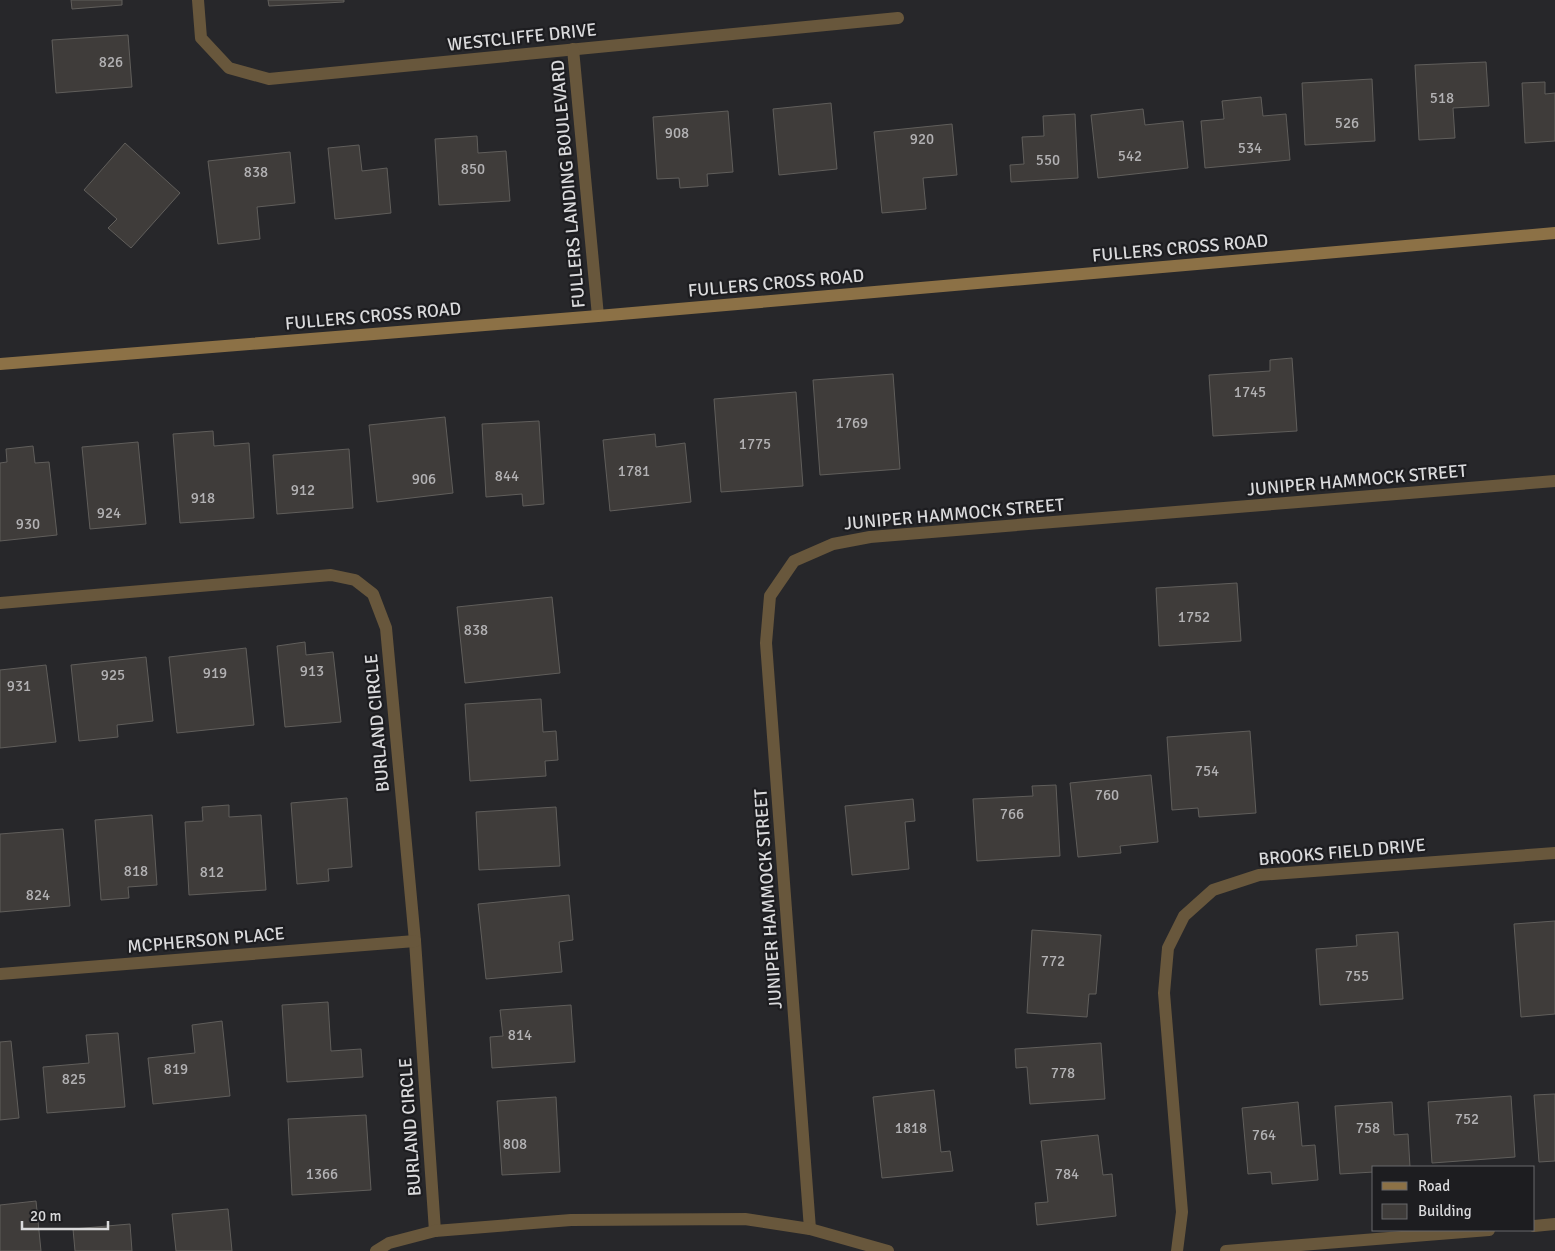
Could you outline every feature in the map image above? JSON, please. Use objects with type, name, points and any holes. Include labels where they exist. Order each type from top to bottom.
[{"type":"street","name":"WESTCLIFFE DRIVE","points":[[198,0],[201,38],[229,68],[269,79],[898,18]]},
{"type":"street","name":"FULLERS LANDING BOULEVARD","points":[[574,49],[598,316]]},
{"type":"street","name":"FULLERS CROSS ROAD","points":[[0,364],[598,316],[1555,233]]},
{"type":"street","name":"JUNIPER HAMMOCK STREET","points":[[810,1229],[766,643],[770,596],[794,561],[833,544],[870,537],[1555,481]]},
{"type":"street","name":"BURLAND CIRCLE","points":[[0,603],[331,575],[355,580],[373,594],[386,628],[415,941],[435,1230]]},
{"type":"street","name":"BROOKS FIELD DRIVE","points":[[1177,1251],[1182,1212],[1164,993],[1168,948],[1184,916],[1213,890],[1259,876],[1555,853]]},
{"type":"street","name":"MCPHERSON PLACE","points":[[0,974],[415,941]]},
{"type":"street","points":[[376,1251],[389,1243],[435,1230],[571,1220],[745,1219],[810,1229],[888,1251]]},
{"type":"street","points":[[1535,1226],[1555,1224]]},
{"type":"street","points":[[1226,1251],[1476,1231]]},
{"type":"building","points":[[71,0],[122,0],[122,5],[72,9]]},
{"type":"building","points":[[268,0],[344,0],[344,2],[269,6]]},
{"type":"building","points":[[128,35],[132,87],[56,93],[52,40]]},
{"type":"building","points":[[1486,62],[1489,106],[1453,108],[1455,138],[1419,140],[1415,65]]},
{"type":"building","points":[[1372,79],[1375,141],[1305,145],[1302,83]]},
{"type":"building","points":[[1545,82],[1545,94],[1555,93],[1555,141],[1525,143],[1522,83]]},
{"type":"building","points":[[1261,97],[1263,116],[1286,114],[1290,160],[1205,168],[1201,121],[1224,119],[1222,101]]},
{"type":"building","points":[[831,103],[837,169],[779,175],[773,109]]},
{"type":"building","points":[[1143,109],[1145,125],[1183,121],[1188,168],[1098,178],[1091,115]]},
{"type":"building","points":[[728,111],[733,172],[707,174],[708,186],[680,188],[679,178],[657,179],[653,117]]},
{"type":"building","points":[[1075,114],[1078,178],[1011,182],[1010,165],[1024,164],[1022,137],[1044,136],[1043,116]]},
{"type":"building","points":[[952,124],[957,175],[923,178],[926,209],[882,213],[874,132]]},
{"type":"building","points":[[477,136],[478,153],[506,151],[510,201],[439,205],[435,139]]},
{"type":"building","points":[[125,143],[180,193],[131,248],[108,228],[117,219],[84,190]]},
{"type":"building","points":[[359,145],[362,171],[387,168],[391,213],[335,219],[328,148]]},
{"type":"building","points":[[290,152],[295,203],[257,207],[260,239],[218,244],[208,161]]},
{"type":"building","points":[[1292,358],[1297,431],[1213,436],[1209,375],[1270,371],[1270,360]]},
{"type":"building","points":[[893,374],[900,469],[820,475],[813,380]]},
{"type":"building","points":[[796,392],[803,486],[721,492],[714,399]]},
{"type":"building","points":[[445,417],[453,493],[377,502],[369,425]]},
{"type":"building","points":[[539,421],[544,504],[523,506],[522,494],[486,497],[482,424]]},
{"type":"building","points":[[213,431],[214,446],[249,443],[254,518],[180,523],[173,434]]},
{"type":"building","points":[[655,434],[656,447],[685,443],[691,502],[610,511],[603,440]]},
{"type":"building","points":[[138,442],[146,524],[90,529],[82,447]]},
{"type":"building","points":[[33,446],[35,463],[49,462],[57,535],[0,541],[0,463],[7,462],[6,449]]},
{"type":"building","points":[[349,449],[353,508],[277,514],[273,455]]},
{"type":"building","points":[[1237,583],[1241,641],[1159,646],[1156,588]]},
{"type":"building","points":[[552,597],[560,673],[465,683],[457,607]]},
{"type":"building","points":[[305,642],[306,655],[333,652],[341,722],[285,727],[277,646]]},
{"type":"building","points":[[246,648],[254,725],[177,733],[169,657]]},
{"type":"building","points":[[146,657],[153,721],[117,725],[118,737],[79,741],[71,665]]},
{"type":"building","points":[[46,665],[56,742],[0,748],[0,670]]},
{"type":"building","points":[[541,699],[543,732],[556,731],[558,760],[545,761],[546,776],[470,781],[465,704]]},
{"type":"building","points":[[1250,731],[1256,813],[1199,817],[1198,808],[1172,810],[1167,737]]},
{"type":"building","points":[[1151,775],[1158,842],[1120,846],[1121,853],[1078,857],[1070,783]]},
{"type":"building","points":[[1056,785],[1060,856],[977,861],[973,799],[1033,796],[1032,786]]},
{"type":"building","points":[[347,798],[352,867],[328,869],[329,881],[297,884],[291,803]]},
{"type":"building","points":[[913,799],[915,821],[905,822],[909,869],[852,875],[845,806]]},
{"type":"building","points":[[229,805],[229,817],[261,815],[266,890],[189,895],[185,822],[203,821],[202,807]]},
{"type":"building","points":[[556,807],[560,866],[479,870],[476,812]]},
{"type":"building","points":[[152,815],[157,885],[128,887],[129,898],[101,900],[95,820]]},
{"type":"building","points":[[63,829],[70,906],[0,912],[0,834]]},
{"type":"building","points":[[569,895],[573,940],[559,942],[562,972],[486,979],[478,904]]},
{"type":"building","points":[[1555,921],[1555,1014],[1521,1017],[1514,924]]},
{"type":"building","points":[[1032,930],[1101,935],[1096,994],[1089,994],[1087,1017],[1027,1013]]},
{"type":"building","points":[[1398,932],[1403,999],[1320,1005],[1316,949],[1357,946],[1356,935]]},
{"type":"building","points":[[328,1002],[331,1051],[361,1049],[363,1077],[287,1082],[282,1005]]},
{"type":"building","points":[[571,1005],[575,1062],[492,1068],[490,1037],[503,1036],[500,1010]]},
{"type":"building","points":[[222,1021],[230,1096],[153,1104],[148,1058],[195,1053],[192,1025]]},
{"type":"building","points":[[118,1033],[125,1107],[47,1113],[43,1067],[89,1063],[86,1035]]},
{"type":"building","points":[[11,1041],[19,1118],[0,1120],[0,1042]]},
{"type":"building","points":[[1101,1043],[1105,1099],[1030,1104],[1027,1067],[1016,1068],[1015,1049]]},
{"type":"building","points":[[934,1090],[941,1152],[950,1151],[953,1171],[882,1178],[873,1097]]},
{"type":"building","points":[[1555,1094],[1555,1161],[1539,1162],[1534,1095]]},
{"type":"building","points":[[1511,1096],[1515,1157],[1432,1163],[1428,1102]]},
{"type":"building","points":[[556,1097],[560,1172],[502,1175],[497,1101]]},
{"type":"building","points":[[1298,1102],[1302,1146],[1315,1145],[1318,1180],[1272,1184],[1271,1172],[1248,1174],[1242,1108]]},
{"type":"building","points":[[1392,1102],[1394,1135],[1408,1134],[1410,1166],[1372,1166],[1372,1172],[1340,1174],[1335,1106]]},
{"type":"building","points":[[366,1115],[371,1190],[292,1195],[288,1119]]},
{"type":"building","points":[[1098,1135],[1103,1175],[1112,1174],[1116,1216],[1037,1225],[1035,1203],[1048,1202],[1041,1141]]},
{"type":"building","points":[[36,1201],[41,1251],[0,1251],[0,1205]]},
{"type":"building","points":[[228,1209],[232,1251],[176,1251],[172,1214]]},
{"type":"building","points":[[130,1224],[132,1251],[75,1251],[73,1229]]}]
